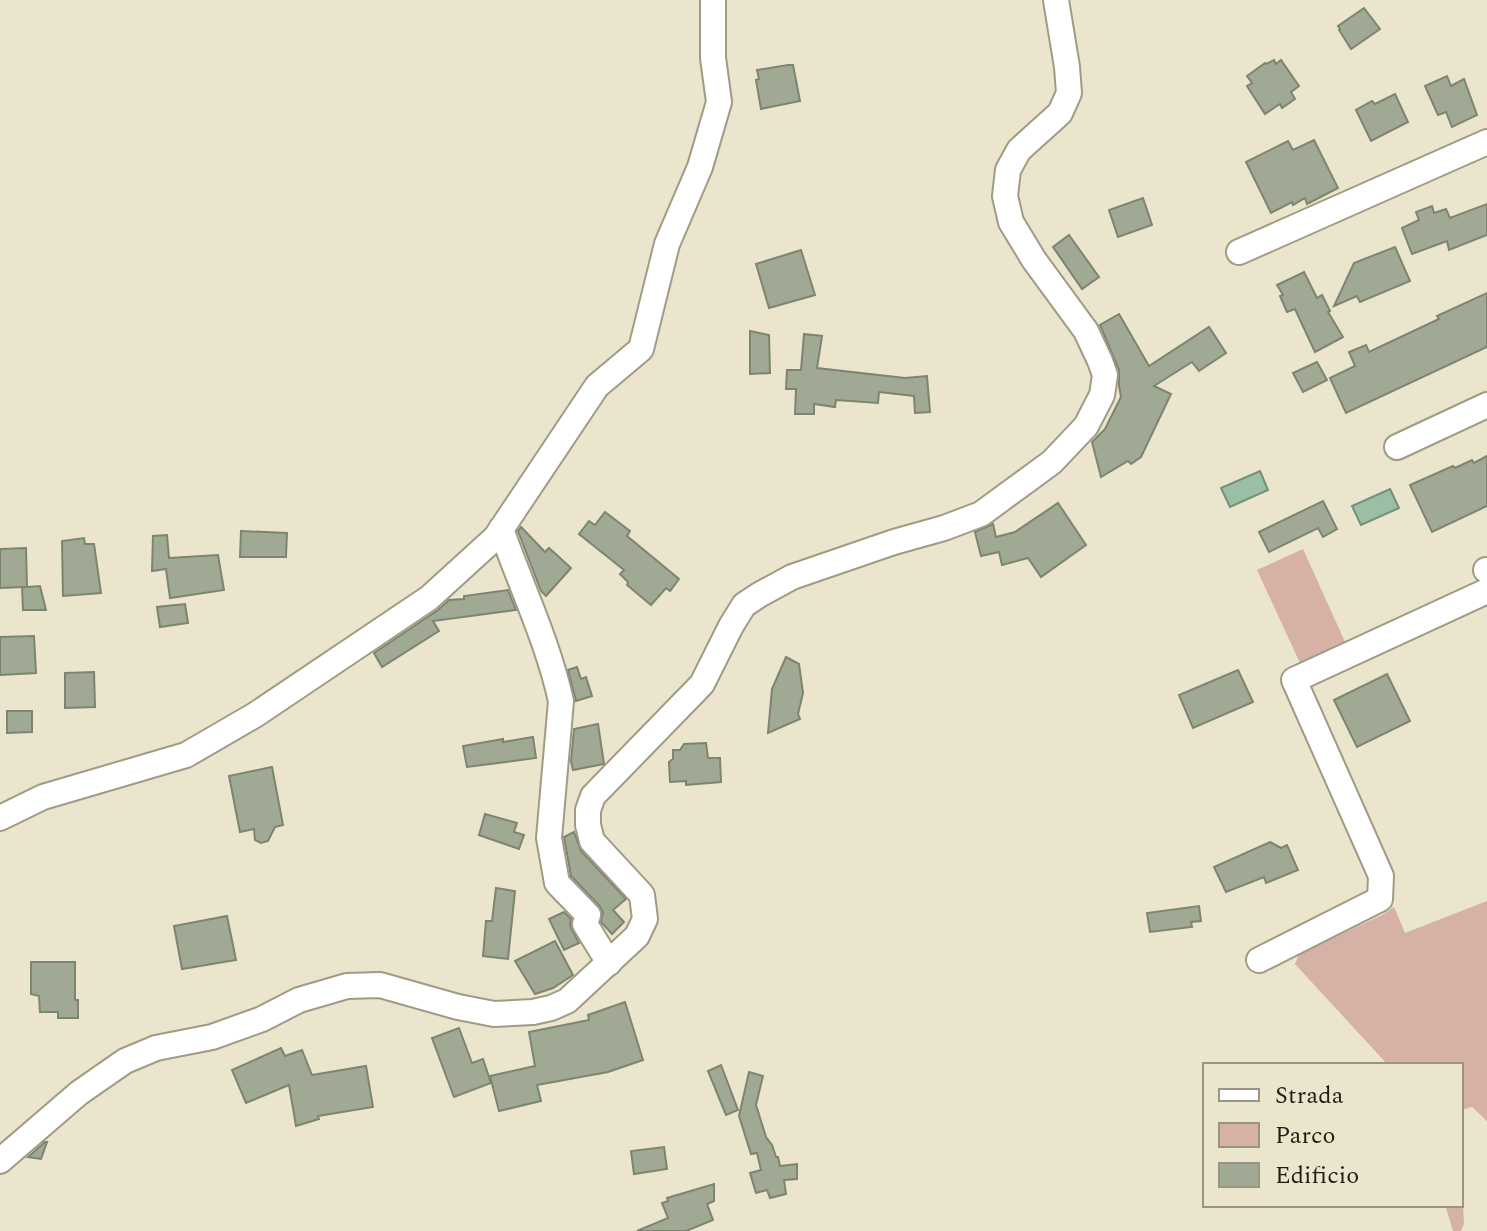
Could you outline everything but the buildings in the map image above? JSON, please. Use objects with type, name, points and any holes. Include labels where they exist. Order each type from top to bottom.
[{"type":"street","points":[[0,818],[43,797],[186,755],[255,715],[429,598],[496,537],[597,386],[641,349],[667,244],[700,167],[719,102],[713,58],[713,0]]},
{"type":"street","points":[[0,1161],[79,1093],[125,1061],[156,1048],[212,1037],[250,1024],[299,1000],[347,986],[380,985],[494,1014],[551,1008],[567,1001],[637,936],[645,919],[642,895],[592,841],[588,810],[593,796],[702,684],[744,605],[792,577],[981,514],[1052,462],[1086,426],[1102,395],[1105,375],[1086,331],[1026,248],[1011,222],[1005,196],[1008,170],[1019,150],[1060,113],[1069,93],[1056,0]]},
{"type":"street","points":[[1239,252],[1487,142]]},
{"type":"street","points":[[1397,447],[1487,405]]},
{"type":"street","points":[[501,529],[541,636],[561,701],[549,838],[557,883],[588,915],[585,924],[609,963]]},
{"type":"street","points":[[1259,960],[1380,899],[1382,888],[1381,876],[1294,680],[1487,591]]},
{"type":"green space","points":[[1303,549],[1345,642],[1300,663],[1257,570]]},
{"type":"green space","points":[[1487,901],[1487,1121],[1472,1107],[1463,1109],[1463,1063],[1386,1063],[1295,964],[1299,954],[1394,907],[1405,933]]},
{"type":"green space","points":[[1463,1205],[1464,1224],[1461,1231],[1453,1231],[1446,1207]]},
{"type":"shaded area","points":[[1260,471],[1268,490],[1230,507],[1221,488]]},
{"type":"shaded area","points":[[1390,489],[1399,508],[1361,525],[1352,506]]}]
